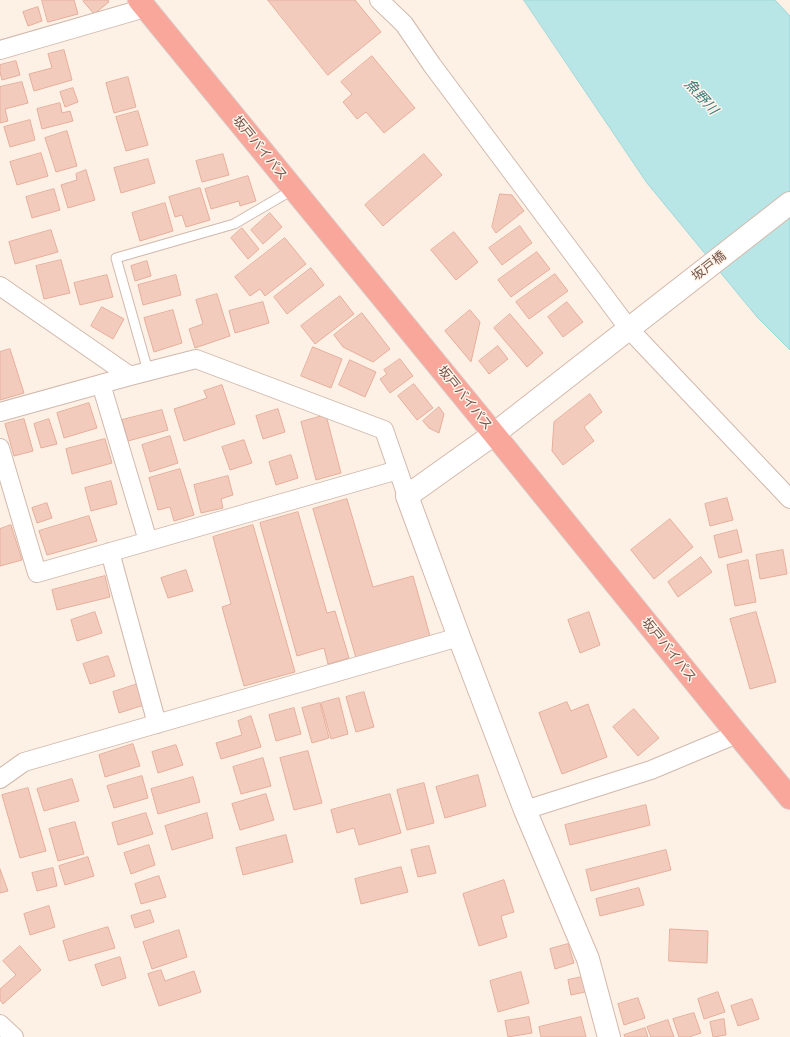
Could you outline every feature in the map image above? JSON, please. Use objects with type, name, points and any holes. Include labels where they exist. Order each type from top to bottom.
[{"type":"highway","name":"坂戸バイパス","points":[[142,4],[494,434],[736,734],[790,798]]},
{"type":"street","points":[[379,0],[404,24],[432,65],[629,329],[790,499]]},
{"type":"street","points":[[0,50],[142,4]]},
{"type":"street","name":"坂戸橋","points":[[407,496],[494,434],[790,203]]},
{"type":"street","points":[[0,286],[130,376]]},
{"type":"street","points":[[0,412],[196,359],[384,430],[459,637],[525,810],[588,959],[609,1037]]},
{"type":"street","points":[[101,384],[148,541]]},
{"type":"street","points":[[0,448],[37,573],[398,470]]},
{"type":"street","points":[[110,552],[157,724]]},
{"type":"street","points":[[0,779],[24,762],[459,637]]},
{"type":"street","points":[[525,810],[651,770],[736,734]]},
{"type":"street","points":[[0,1024],[14,1037]]},
{"type":"lane","points":[[148,371],[116,258],[234,224],[294,189]]},
{"type":"water","name":"魚野川","points":[[524,0],[775,0],[790,16],[790,350],[757,317],[647,183]]},
{"type":"building","points":[[42,0],[74,0],[78,14],[48,22]]},
{"type":"building","points":[[108,0],[109,2],[94,14],[83,1]]},
{"type":"building","points":[[268,0],[355,0],[381,32],[328,75]]},
{"type":"building","points":[[38,7],[42,21],[28,26],[23,12]]},
{"type":"building","points":[[64,50],[72,80],[34,91],[29,74],[52,68],[48,54]]},
{"type":"building","points":[[372,56],[415,108],[384,133],[366,112],[357,119],[343,102],[352,94],[341,82]]},
{"type":"building","points":[[16,61],[20,75],[2,80],[0,65]]},
{"type":"building","points":[[128,77],[136,107],[114,113],[106,83]]},
{"type":"building","points":[[22,82],[28,103],[5,109],[8,121],[0,123],[0,87]]},
{"type":"building","points":[[73,88],[78,102],[65,107],[60,92]]},
{"type":"building","points":[[60,103],[62,113],[70,111],[73,121],[42,129],[37,109]]},
{"type":"building","points":[[138,111],[148,145],[126,151],[116,117]]},
{"type":"building","points":[[30,120],[35,140],[10,147],[4,127]]},
{"type":"building","points":[[67,131],[77,166],[56,172],[45,138]]},
{"type":"building","points":[[41,153],[48,176],[17,185],[10,162]]},
{"type":"building","points":[[223,154],[229,175],[202,182],[196,161]]},
{"type":"building","points":[[424,154],[442,175],[383,226],[365,205]]},
{"type":"building","points":[[148,159],[155,183],[121,193],[114,168]]},
{"type":"building","points":[[86,170],[95,200],[68,208],[61,185],[77,180],[76,174]]},
{"type":"building","points":[[248,176],[256,201],[240,206],[239,201],[211,209],[205,189]]},
{"type":"building","points":[[200,188],[210,220],[186,227],[182,215],[175,217],[169,197]]},
{"type":"building","points":[[54,189],[60,210],[32,218],[26,197]]},
{"type":"building","points":[[500,194],[512,195],[524,211],[496,233],[492,227]]},
{"type":"building","points":[[165,203],[173,231],[140,241],[132,213]]},
{"type":"building","points":[[270,213],[282,227],[263,244],[251,230]]},
{"type":"building","points":[[520,226],[532,243],[502,265],[489,248]]},
{"type":"building","points":[[242,228],[259,249],[248,259],[231,238]]},
{"type":"building","points":[[51,230],[58,252],[15,264],[9,242]]},
{"type":"building","points":[[454,232],[478,262],[456,280],[431,250]]},
{"type":"building","points":[[285,238],[306,264],[265,296],[260,289],[250,296],[235,277]]},
{"type":"building","points":[[537,252],[550,269],[511,297],[498,280]]},
{"type":"building","points":[[61,260],[70,293],[44,299],[36,266]]},
{"type":"building","points":[[147,261],[151,276],[135,281],[131,266]]},
{"type":"building","points":[[311,268],[324,285],[287,314],[274,297]]},
{"type":"building","points":[[555,274],[568,291],[529,319],[516,302]]},
{"type":"building","points":[[107,275],[113,297],[80,305],[74,283]]},
{"type":"building","points":[[176,275],[181,295],[143,305],[138,285]]},
{"type":"building","points":[[217,294],[230,336],[195,348],[189,329],[203,324],[196,300]]},
{"type":"building","points":[[340,296],[354,314],[315,344],[301,326]]},
{"type":"building","points":[[263,302],[269,323],[235,333],[229,311]]},
{"type":"building","points":[[567,302],[583,322],[563,337],[548,317]]},
{"type":"building","points":[[102,307],[124,319],[113,339],[91,326]]},
{"type":"building","points":[[173,310],[182,343],[154,352],[144,318]]},
{"type":"building","points":[[470,310],[480,322],[471,362],[445,331]]},
{"type":"building","points":[[362,313],[390,349],[373,362],[343,347],[334,335]]},
{"type":"building","points":[[510,314],[543,353],[527,367],[494,328]]},
{"type":"building","points":[[498,346],[508,359],[489,374],[479,361]]},
{"type":"building","points":[[313,347],[342,359],[331,388],[301,376]]},
{"type":"building","points":[[10,349],[24,393],[0,400],[0,352]]},
{"type":"building","points":[[400,359],[413,376],[390,393],[380,379],[387,374],[384,370]]},
{"type":"building","points":[[350,360],[376,372],[365,397],[339,385]]},
{"type":"building","points":[[414,384],[433,408],[417,420],[398,396]]},
{"type":"building","points":[[222,385],[235,424],[184,441],[174,409],[207,398],[204,391]]},
{"type":"building","points":[[590,394],[602,412],[584,427],[594,441],[563,465],[552,451],[554,422]]},
{"type":"building","points":[[89,403],[97,428],[64,438],[57,413]]},
{"type":"building","points":[[439,407],[444,414],[439,433],[429,428],[423,421]]},
{"type":"building","points":[[278,409],[285,432],[263,439],[256,416]]},
{"type":"building","points":[[162,410],[168,430],[128,441],[122,420]]},
{"type":"building","points":[[326,415],[341,473],[316,480],[301,422]]},
{"type":"building","points":[[24,419],[33,451],[14,456],[5,424]]},
{"type":"building","points":[[49,419],[57,444],[41,448],[34,424]]},
{"type":"building","points":[[170,436],[178,463],[150,472],[142,445]]},
{"type":"building","points":[[105,439],[112,463],[72,474],[66,449]]},
{"type":"building","points":[[244,440],[252,463],[230,470],[222,447]]},
{"type":"building","points":[[291,455],[298,478],[276,485],[269,462]]},
{"type":"building","points":[[180,469],[194,515],[174,521],[170,507],[158,510],[149,478]]},
{"type":"building","points":[[228,476],[233,495],[221,499],[223,508],[201,513],[194,485]]},
{"type":"building","points":[[111,481],[117,504],[91,511],[85,488]]},
{"type":"building","points":[[727,498],[733,520],[710,526],[705,504]]},
{"type":"building","points":[[347,499],[373,587],[413,576],[430,636],[356,658],[313,509]]},
{"type":"building","points":[[47,503],[52,518],[37,523],[32,508]]},
{"type":"building","points":[[298,512],[327,613],[335,611],[349,658],[328,664],[324,648],[297,656],[260,523]]},
{"type":"building","points":[[89,516],[97,541],[47,555],[39,531]]},
{"type":"building","points":[[670,519],[693,547],[654,579],[631,550]]},
{"type":"building","points":[[11,525],[22,560],[0,566],[0,529]]},
{"type":"building","points":[[253,525],[295,672],[244,686],[222,607],[231,604],[213,537]]},
{"type":"building","points":[[737,530],[742,552],[719,558],[714,536]]},
{"type":"building","points":[[783,550],[787,574],[760,579],[756,555]]},
{"type":"building","points":[[701,557],[712,572],[678,597],[668,582]]},
{"type":"building","points":[[748,560],[756,602],[735,606],[727,565]]},
{"type":"building","points":[[186,570],[193,591],[168,598],[161,578]]},
{"type":"building","points":[[105,576],[110,597],[57,610],[52,590]]},
{"type":"building","points":[[95,612],[102,633],[77,641],[71,620]]},
{"type":"building","points":[[589,612],[600,645],[580,653],[568,620]]},
{"type":"building","points":[[756,612],[776,682],[750,689],[730,619]]},
{"type":"building","points":[[108,656],[115,676],[90,684],[83,664]]},
{"type":"building","points":[[138,684],[144,705],[119,713],[113,692]]},
{"type":"building","points":[[364,692],[374,727],[356,732],[346,697]]},
{"type":"building","points":[[339,698],[348,734],[331,739],[321,703]]},
{"type":"building","points":[[567,702],[571,711],[588,704],[607,757],[562,774],[539,713]]},
{"type":"building","points":[[320,703],[329,738],[312,743],[302,708]]},
{"type":"building","points":[[294,708],[301,734],[276,741],[269,715]]},
{"type":"building","points":[[634,709],[659,738],[638,756],[613,727]]},
{"type":"building","points":[[251,716],[261,747],[221,759],[216,743],[242,735],[238,721]]},
{"type":"building","points":[[133,744],[140,766],[105,777],[99,755]]},
{"type":"building","points":[[176,745],[183,765],[158,773],[152,752]]},
{"type":"building","points":[[308,751],[322,803],[294,810],[280,758]]},
{"type":"building","points":[[263,758],[271,786],[241,794],[233,767]]},
{"type":"building","points":[[478,775],[486,806],[445,818],[436,787]]},
{"type":"building","points":[[142,776],[148,798],[114,808],[107,786]]},
{"type":"building","points":[[193,777],[200,802],[158,814],[151,789]]},
{"type":"building","points":[[72,779],[79,801],[44,811],[37,789]]},
{"type":"building","points":[[424,783],[434,823],[407,830],[397,790]]},
{"type":"building","points":[[28,788],[46,851],[20,858],[2,795]]},
{"type":"building","points":[[266,794],[274,820],[240,830],[232,804]]},
{"type":"building","points":[[390,794],[401,833],[359,845],[354,828],[337,833],[331,810]]},
{"type":"building","points":[[646,805],[650,825],[570,845],[565,825]]},
{"type":"building","points":[[146,813],[153,834],[118,845],[112,823]]},
{"type":"building","points":[[207,813],[213,838],[172,850],[165,826]]},
{"type":"building","points":[[75,822],[84,854],[58,861],[49,829]]},
{"type":"building","points":[[286,835],[293,862],[243,875],[236,848]]},
{"type":"building","points":[[149,845],[155,865],[131,874],[124,853]]},
{"type":"building","points":[[429,846],[436,873],[418,877],[411,850]]},
{"type":"building","points":[[666,850],[671,870],[591,891],[586,870]]},
{"type":"building","points":[[88,857],[94,876],[65,885],[59,866]]},
{"type":"building","points":[[401,867],[408,892],[361,904],[355,879]]},
{"type":"building","points":[[53,868],[57,886],[37,891],[32,873]]},
{"type":"building","points":[[0,869],[8,891],[0,893]]},
{"type":"building","points":[[159,876],[166,897],[141,904],[135,884]]},
{"type":"building","points":[[504,880],[514,912],[501,916],[507,937],[479,946],[463,894]]},
{"type":"building","points":[[639,888],[644,905],[600,916],[596,899]]},
{"type":"building","points":[[49,906],[55,927],[30,935],[24,914]]},
{"type":"building","points":[[150,910],[154,922],[135,928],[131,916]]},
{"type":"building","points":[[108,927],[115,948],[69,961],[63,941]]},
{"type":"building","points":[[670,929],[708,931],[707,963],[669,961]]},
{"type":"building","points":[[179,930],[187,957],[152,969],[143,942]]},
{"type":"building","points":[[568,944],[574,963],[555,969],[550,949]]},
{"type":"building","points":[[20,946],[41,970],[3,1004],[0,1000],[0,989],[16,975],[3,961]]},
{"type":"building","points":[[120,957],[126,978],[102,986],[95,965]]},
{"type":"building","points":[[161,970],[165,981],[194,971],[201,992],[159,1006],[148,974]]},
{"type":"building","points":[[521,972],[529,1003],[498,1012],[490,981]]},
{"type":"building","points":[[582,977],[585,992],[571,995],[568,980]]},
{"type":"building","points":[[718,992],[725,1012],[704,1019],[698,999]]},
{"type":"building","points":[[638,998],[645,1018],[624,1025],[618,1004]]},
{"type":"building","points":[[752,999],[759,1019],[738,1026],[731,1006]]},
{"type":"building","points":[[694,1013],[701,1033],[689,1037],[679,1037],[673,1019]]},
{"type":"building","points":[[529,1017],[532,1033],[508,1037],[505,1021]]},
{"type":"building","points":[[581,1017],[586,1037],[541,1037],[539,1027]]},
{"type":"building","points":[[724,1019],[726,1035],[713,1037],[710,1022]]},
{"type":"building","points":[[668,1020],[674,1037],[651,1037],[647,1027]]},
{"type":"building","points":[[645,1028],[648,1037],[625,1037],[624,1035]]}]
